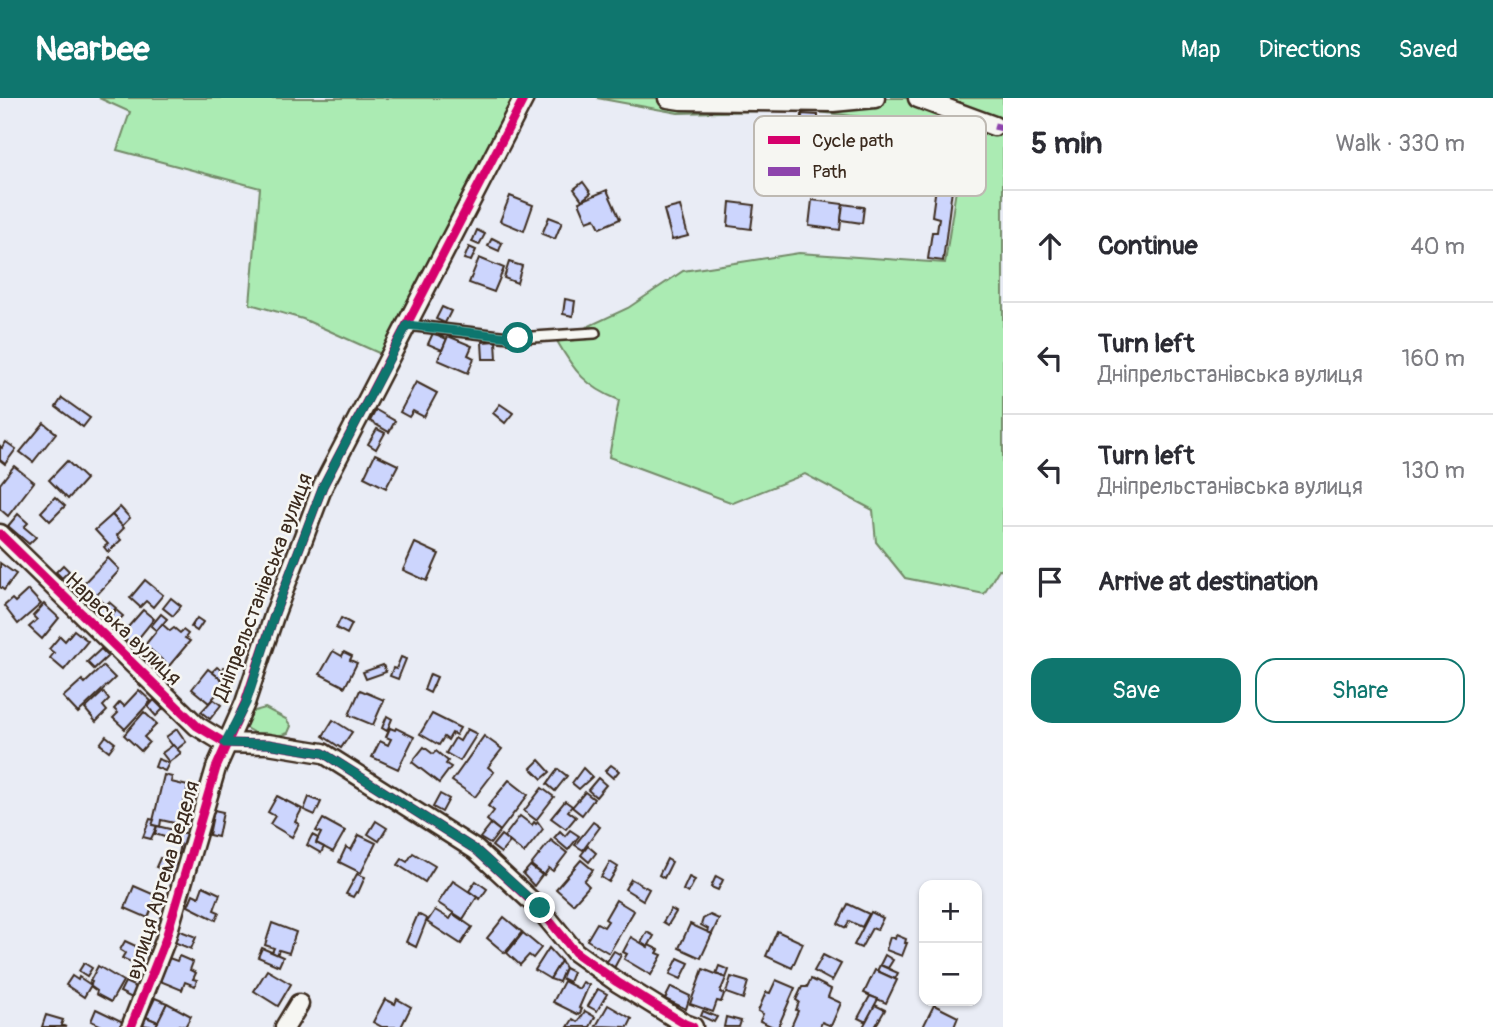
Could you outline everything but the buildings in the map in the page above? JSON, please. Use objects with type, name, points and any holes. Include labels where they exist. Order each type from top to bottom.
[{"type":"street","name":"Дніпрельстанівська вулиця","points":[[225,743],[246,703],[275,613],[323,486],[524,98]]},
{"type":"street","points":[[668,98],[833,102],[875,98]]},
{"type":"street","points":[[918,98],[969,116]]},
{"type":"street","points":[[986,122],[994,125]]},
{"type":"street","name":"Нарвська вулиця","points":[[0,534],[197,726],[225,743]]},
{"type":"street","points":[[225,743],[268,744],[323,753],[476,850],[540,908],[575,952],[617,982],[693,1027]]},
{"type":"street","name":"вулиця Артема Веделя","points":[[131,1027],[165,941],[225,743]]},
{"type":"street","points":[[285,1027],[299,1004]]},
{"type":"lane","points":[[407,325],[518,338],[595,332]]},
{"type":"green space","points":[[99,98],[534,98],[411,328],[381,354],[303,319],[250,304],[260,188],[117,150],[130,112]]},
{"type":"green space","points":[[597,98],[1003,98],[1003,570],[999,569],[984,594],[905,578],[876,542],[873,510],[805,474],[733,503],[609,457],[619,400],[589,384],[569,361],[557,341],[628,308],[683,271],[799,253],[945,263],[955,196],[986,196],[986,116],[853,116],[801,110],[678,113]]},
{"type":"green space","points":[[265,708],[286,719],[291,726],[288,733],[265,736],[243,726],[247,713]]},
{"type":"marked path","points":[[994,126],[1003,128]]},
{"type":"cycle path","points":[[131,1027],[165,941],[216,768],[245,703],[275,613],[323,486],[524,98]]},
{"type":"cycle path","points":[[0,534],[197,726],[225,743],[268,744],[323,753],[476,850],[539,908],[575,952],[617,982],[693,1027]]},
{"type":"route","points":[[518,338],[407,325],[323,486],[275,613],[246,703],[225,743],[268,744],[323,753],[476,850],[540,908]]}]
